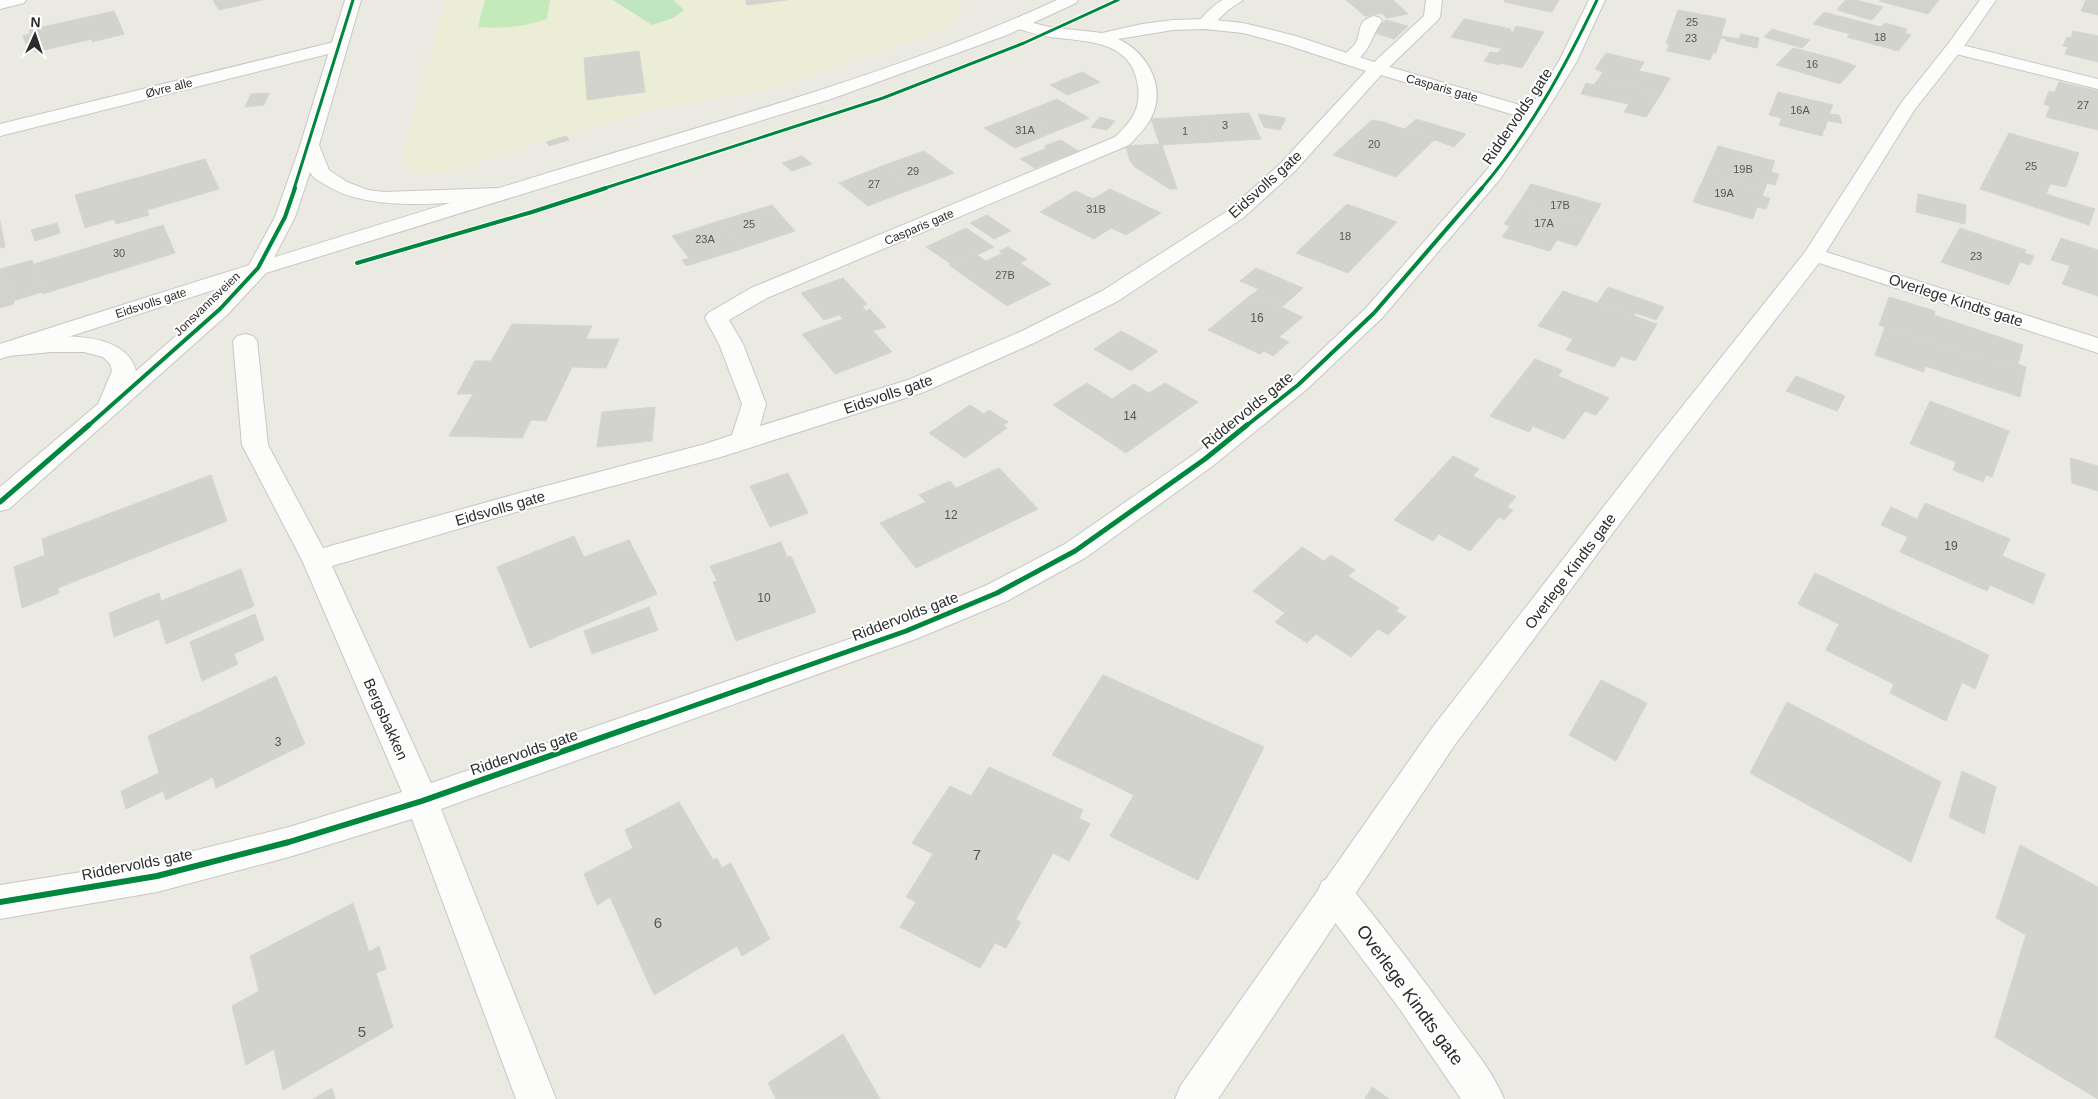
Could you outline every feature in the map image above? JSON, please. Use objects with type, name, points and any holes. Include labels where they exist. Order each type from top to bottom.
[{"type":"street","points":[[0,4],[18,0]]},
{"type":"street","name":"Jonsvannsveien","points":[[0,502],[220,310],[258,268],[285,217],[353,0]]},
{"type":"street","name":"Eidsvolls gate","points":[[5,351],[258,268],[825,95],[1018,24],[1070,0]]},
{"type":"street","points":[[1205,24],[1222,7],[1235,0]]},
{"type":"street","name":"Eidsvolls gate","points":[[316,560],[524,501],[712,452],[743,440],[916,386],[1028,337],[1110,296],[1236,214],[1288,167],[1377,69],[1432,17],[1434,0]]},
{"type":"street","name":"Riddervolds gate","points":[[0,902],[157,876],[289,842],[422,801],[906,631],[996,593],[1075,551],[1205,459],[1298,385],[1374,313],[1437,238],[1494,175],[1535,115],[1568,61],[1597,0]]},
{"type":"street","name":"Overlege Kindts gate","points":[[1195,1099],[1443,736],[1659,453],[1814,255],[1907,107],[1954,48],[1988,0]]},
{"type":"street","points":[[1349,59],[1367,40],[1367,27],[1374,21]]},
{"type":"street","name":"Casparis gate","points":[[1018,24],[1048,32],[1102,38],[1150,28],[1205,24],[1252,30],[1535,115]]},
{"type":"street","name":"Casparis gate","points":[[743,440],[754,404],[730,344],[716,318],[758,293],[1122,141],[1136,128],[1144,114],[1148,90],[1143,68],[1127,51],[1102,38]]},
{"type":"street","name":"Øvre alle","points":[[0,130],[338,46]]},
{"type":"street","points":[[1954,48],[2098,84]]},
{"type":"street","points":[[309,144],[320,173],[340,186],[364,195],[384,198],[500,194]]},
{"type":"street","name":"Overlege Kindts gate","points":[[1814,255],[2098,346]]},
{"type":"street","name":"Bergsbakken","points":[[245,341],[256,445],[316,560],[422,801],[536,1099]]},
{"type":"street","points":[[5,351],[86,344],[107,351],[120,360],[124,371],[107,410]]},
{"type":"street","name":"Overlege Kindts gate","points":[[1334,893],[1392,965],[1484,1099]]},
{"type":"shaded area","points":[[445,0],[958,0],[963,11],[942,30],[767,91],[669,106],[521,148],[449,172],[411,174],[402,159]]},
{"type":"green space","points":[[485,0],[550,0],[547,19],[513,27],[496,28],[478,27]]},
{"type":"green space","points":[[613,0],[673,0],[684,10],[673,18],[652,25]]},
{"type":"building","points":[[213,0],[262,0],[219,10]]},
{"type":"building","points":[[746,0],[787,0],[747,5]]},
{"type":"building","points":[[1346,0],[1393,0],[1408,14],[1387,18],[1382,13],[1365,16]]},
{"type":"building","points":[[1505,0],[1559,0],[1552,12],[1504,2]]},
{"type":"building","points":[[1846,0],[1856,0],[1883,7],[1878,13],[1842,4]]},
{"type":"building","points":[[1880,0],[1939,0],[1928,14]]},
{"type":"building","points":[[2086,0],[2098,0],[2098,15],[2081,11]]},
{"type":"building","points":[[1842,4],[1878,13],[1872,20],[1837,10]]},
{"type":"building","points":[[1678,10],[1726,19],[1721,36],[1672,27]]},
{"type":"building","points":[[114,11],[124,34],[35,52],[32,42],[26,44],[23,36],[30,34],[29,30]]},
{"type":"building","points":[[1824,12],[1881,27],[1885,23],[1907,29],[1904,33],[1911,35],[1898,51],[1847,37],[1850,34],[1813,24]]},
{"type":"building","points":[[1464,19],[1511,29],[1510,31],[1513,32],[1516,26],[1544,32],[1522,68],[1500,63],[1499,65],[1484,61],[1490,52],[1498,53],[1502,47],[1499,48],[1451,37]]},
{"type":"building","points":[[1386,20],[1408,26],[1394,39],[1372,32]]},
{"type":"building","points":[[1672,27],[1721,36],[1716,53],[1713,53],[1710,60],[1667,51],[1669,44],[1666,43]]},
{"type":"building","points":[[1772,29],[1810,40],[1802,48],[1764,37]]},
{"type":"building","points":[[2073,31],[2098,36],[2098,62],[2065,54],[2068,47],[2063,46],[2067,37],[2071,38]]},
{"type":"building","points":[[1741,34],[1759,38],[1757,48],[1720,38],[1721,36],[1739,39]]},
{"type":"building","points":[[1793,48],[1856,66],[1840,84],[1776,65]]},
{"type":"building","points":[[639,51],[645,92],[587,100],[584,58]]},
{"type":"building","points":[[1606,53],[1644,62],[1639,71],[1670,78],[1661,94],[1599,78],[1603,72],[1595,69]]},
{"type":"building","points":[[1082,72],[1100,82],[1068,95],[1050,85]]},
{"type":"building","points":[[1599,78],[1661,94],[1646,117],[1624,112],[1629,104],[1581,94],[1586,83],[1594,85]]},
{"type":"building","points":[[2059,82],[2098,91],[2098,130],[2046,117],[2050,106],[2044,104],[2049,91],[2055,92]]},
{"type":"building","points":[[1778,92],[1833,105],[1829,114],[1839,115],[1842,123],[1827,121],[1825,129],[1769,115]]},
{"type":"building","points":[[269,93],[264,105],[245,107],[251,94]]},
{"type":"building","points":[[1057,99],[1089,118],[1054,132],[1022,113]]},
{"type":"building","points":[[1022,113],[1054,132],[1015,148],[984,128]]},
{"type":"building","points":[[1249,113],[1261,139],[1211,142],[1200,116]]},
{"type":"building","points":[[1258,114],[1286,118],[1280,130],[1264,127]]},
{"type":"building","points":[[1200,116],[1211,142],[1160,145],[1151,119]]},
{"type":"building","points":[[1100,117],[1115,121],[1107,130],[1091,127]]},
{"type":"building","points":[[1782,118],[1824,128],[1822,136],[1779,125]]},
{"type":"building","points":[[1416,119],[1466,134],[1454,147],[1405,129]]},
{"type":"building","points":[[1372,120],[1435,139],[1396,177],[1333,155]]},
{"type":"building","points":[[2009,133],[2079,153],[2066,187],[2050,184],[2046,194],[2095,209],[2089,225],[1980,189]]},
{"type":"building","points":[[566,136],[569,140],[549,146],[546,142]]},
{"type":"building","points":[[1061,140],[1078,151],[1035,168],[1020,159],[1047,148],[1044,146]]},
{"type":"building","points":[[1162,145],[1177,189],[1170,189],[1135,167],[1130,161],[1126,146]]},
{"type":"building","points":[[1718,146],[1775,161],[1771,172],[1779,174],[1775,185],[1767,183],[1765,189],[1706,173]]},
{"type":"building","points":[[924,151],[954,173],[912,189],[882,166]]},
{"type":"building","points":[[802,156],[812,164],[792,171],[782,163]]},
{"type":"building","points":[[205,159],[219,189],[147,210],[149,215],[116,224],[114,219],[85,228],[75,195]]},
{"type":"building","points":[[882,166],[912,189],[868,206],[839,183]]},
{"type":"building","points":[[1706,173],[1765,189],[1762,196],[1770,198],[1766,209],[1757,207],[1753,219],[1693,202]]},
{"type":"building","points":[[1531,184],[1601,204],[1589,225],[1518,204]]},
{"type":"building","points":[[1110,189],[1161,213],[1126,235],[1111,228],[1094,239],[1040,212],[1075,191],[1093,199]]},
{"type":"building","points":[[1918,194],[1966,205],[1965,224],[1916,212]]},
{"type":"building","points":[[1347,204],[1397,222],[1348,273],[1296,253]]},
{"type":"building","points":[[1518,204],[1589,225],[1577,246],[1557,240],[1550,251],[1502,237],[1510,226],[1504,224]]},
{"type":"building","points":[[772,205],[795,231],[741,249],[719,221]]},
{"type":"building","points":[[987,215],[1011,231],[994,239],[970,223]]},
{"type":"building","points":[[0,221],[5,247],[0,248]]},
{"type":"building","points":[[719,221],[741,249],[686,266],[682,260],[689,258],[672,236]]},
{"type":"building","points":[[57,223],[60,233],[35,241],[31,230]]},
{"type":"building","points":[[163,225],[175,253],[43,294],[34,264]]},
{"type":"building","points":[[966,228],[994,247],[977,255],[974,253],[951,264],[926,247]]},
{"type":"building","points":[[1960,228],[2026,250],[2024,253],[2034,256],[2030,265],[2020,262],[2009,285],[1941,262]]},
{"type":"building","points":[[2061,238],[2098,250],[2098,296],[2062,284],[2070,266],[2051,260]]},
{"type":"building","points":[[1008,247],[1027,259],[1020,263],[1051,284],[1007,306],[949,265],[974,253],[986,261],[1003,253],[999,251]]},
{"type":"building","points":[[32,260],[42,292],[13,301],[5,272],[0,274],[0,269]]},
{"type":"building","points":[[1256,268],[1303,288],[1282,307],[1253,294],[1259,289],[1240,281]]},
{"type":"building","points":[[5,272],[14,304],[0,308],[0,274]]},
{"type":"building","points":[[843,278],[867,304],[862,306],[866,311],[870,309],[886,327],[873,331],[892,352],[835,374],[802,334],[843,319],[839,315],[824,320],[801,293]]},
{"type":"building","points":[[1608,287],[1664,307],[1656,320],[1636,313],[1634,316],[1597,304]]},
{"type":"building","points":[[1563,291],[1657,324],[1635,361],[1621,356],[1614,367],[1566,350],[1573,339],[1538,326]]},
{"type":"building","points":[[1252,294],[1303,317],[1279,337],[1289,342],[1273,356],[1264,351],[1260,354],[1208,330]]},
{"type":"building","points":[[1889,297],[1935,311],[1934,315],[2023,345],[2018,364],[2026,367],[2025,372],[1879,325]]},
{"type":"building","points":[[512,324],[592,326],[586,339],[619,339],[606,368],[572,367],[546,421],[531,420],[522,438],[449,436],[473,394],[457,394],[475,361],[491,361]]},
{"type":"building","points":[[1885,327],[2025,372],[2020,397],[1925,366],[1924,372],[1875,355]]},
{"type":"building","points":[[1121,331],[1158,351],[1131,371],[1094,349]]},
{"type":"building","points":[[1535,359],[1562,370],[1558,376],[1609,398],[1596,415],[1585,411],[1564,439],[1533,426],[1529,432],[1490,416]]},
{"type":"building","points":[[1796,376],[1845,396],[1837,411],[1786,391]]},
{"type":"building","points":[[1087,383],[1112,399],[1134,384],[1149,393],[1165,383],[1198,402],[1126,453],[1053,405]]},
{"type":"building","points":[[1930,401],[2009,431],[1992,477],[1986,475],[1983,482],[1953,470],[1956,462],[1910,444]]},
{"type":"building","points":[[970,405],[984,414],[989,410],[1008,422],[1003,425],[1007,428],[965,458],[929,433]]},
{"type":"building","points":[[655,407],[652,441],[597,447],[602,412]]},
{"type":"building","points":[[1453,456],[1479,469],[1473,476],[1516,497],[1507,507],[1513,510],[1504,520],[1499,517],[1470,551],[1439,534],[1433,541],[1394,520]]},
{"type":"building","points":[[2070,458],[2098,466],[2098,491],[2072,483]]},
{"type":"building","points":[[999,468],[1038,509],[916,568],[880,523],[926,502],[919,495],[950,481],[956,488]]},
{"type":"building","points":[[788,473],[808,513],[770,527],[750,486]]},
{"type":"building","points":[[211,475],[227,521],[58,588],[59,593],[22,608],[14,567],[45,555],[42,539]]},
{"type":"building","points":[[1925,503],[2010,539],[2002,556],[2045,574],[2033,604],[1990,585],[1987,591],[1900,552],[1908,537],[1881,525],[1891,507],[1917,519]]},
{"type":"building","points":[[574,536],[584,557],[629,540],[657,594],[530,648],[497,567]]},
{"type":"building","points":[[781,542],[787,557],[791,556],[816,612],[736,641],[713,582],[717,581],[710,566]]},
{"type":"building","points":[[1302,547],[1324,561],[1331,555],[1355,570],[1348,576],[1399,608],[1396,611],[1406,617],[1388,635],[1378,629],[1351,657],[1316,634],[1307,643],[1275,622],[1285,613],[1253,591]]},
{"type":"building","points":[[241,569],[254,606],[166,644],[159,619],[114,637],[109,613],[159,593],[161,601]]},
{"type":"building","points":[[1815,573],[1989,655],[1975,689],[1962,682],[1946,721],[1890,693],[1894,684],[1826,650],[1839,624],[1798,604]]},
{"type":"building","points":[[649,607],[658,630],[592,654],[584,631]]},
{"type":"building","points":[[255,614],[264,640],[234,654],[238,664],[202,681],[190,642]]},
{"type":"building","points":[[1103,675],[1264,747],[1198,880],[1110,836],[1134,795],[1052,755]]},
{"type":"building","points":[[276,676],[305,744],[216,788],[213,777],[166,800],[163,791],[126,809],[121,791],[159,773],[148,736]]},
{"type":"building","points":[[1601,680],[1647,703],[1616,761],[1569,735]]},
{"type":"building","points":[[1787,702],[1941,782],[1911,862],[1750,773]]},
{"type":"building","points":[[989,767],[1083,810],[1079,818],[1090,824],[1069,861],[1053,853],[1016,919],[1021,922],[1006,948],[995,943],[980,968],[900,927],[916,902],[906,897],[933,854],[912,843],[950,786],[971,796]]},
{"type":"building","points":[[1962,771],[1996,787],[1984,834],[1949,817]]},
{"type":"building","points":[[679,802],[713,860],[717,858],[722,868],[731,863],[770,939],[742,956],[737,946],[654,995],[610,897],[597,905],[584,874],[633,848],[625,830]]},
{"type":"building","points":[[2020,845],[2098,887],[2098,1099],[1995,1037],[2026,935],[1996,918]]},
{"type":"building","points":[[353,903],[369,952],[379,946],[386,969],[376,973],[393,1027],[283,1090],[274,1049],[246,1065],[232,1006],[259,991],[250,956]]},
{"type":"building","points":[[843,1034],[880,1099],[776,1099],[768,1083]]},
{"type":"building","points":[[1372,1087],[1389,1099],[1365,1099]]},
{"type":"building","points":[[332,1088],[335,1099],[313,1099]]},
{"type":"cycle path","points":[[0,502],[220,309],[258,268],[285,217],[308,149],[353,0]]},
{"type":"cycle path","points":[[357,263],[532,212],[883,98],[1024,43],[1118,0]]},
{"type":"cycle path","points":[[0,902],[157,876],[289,842],[422,801],[906,631],[997,593],[1075,551],[1205,459],[1298,385],[1374,313],[1493,175],[1535,115],[1568,61],[1597,0]]}]
